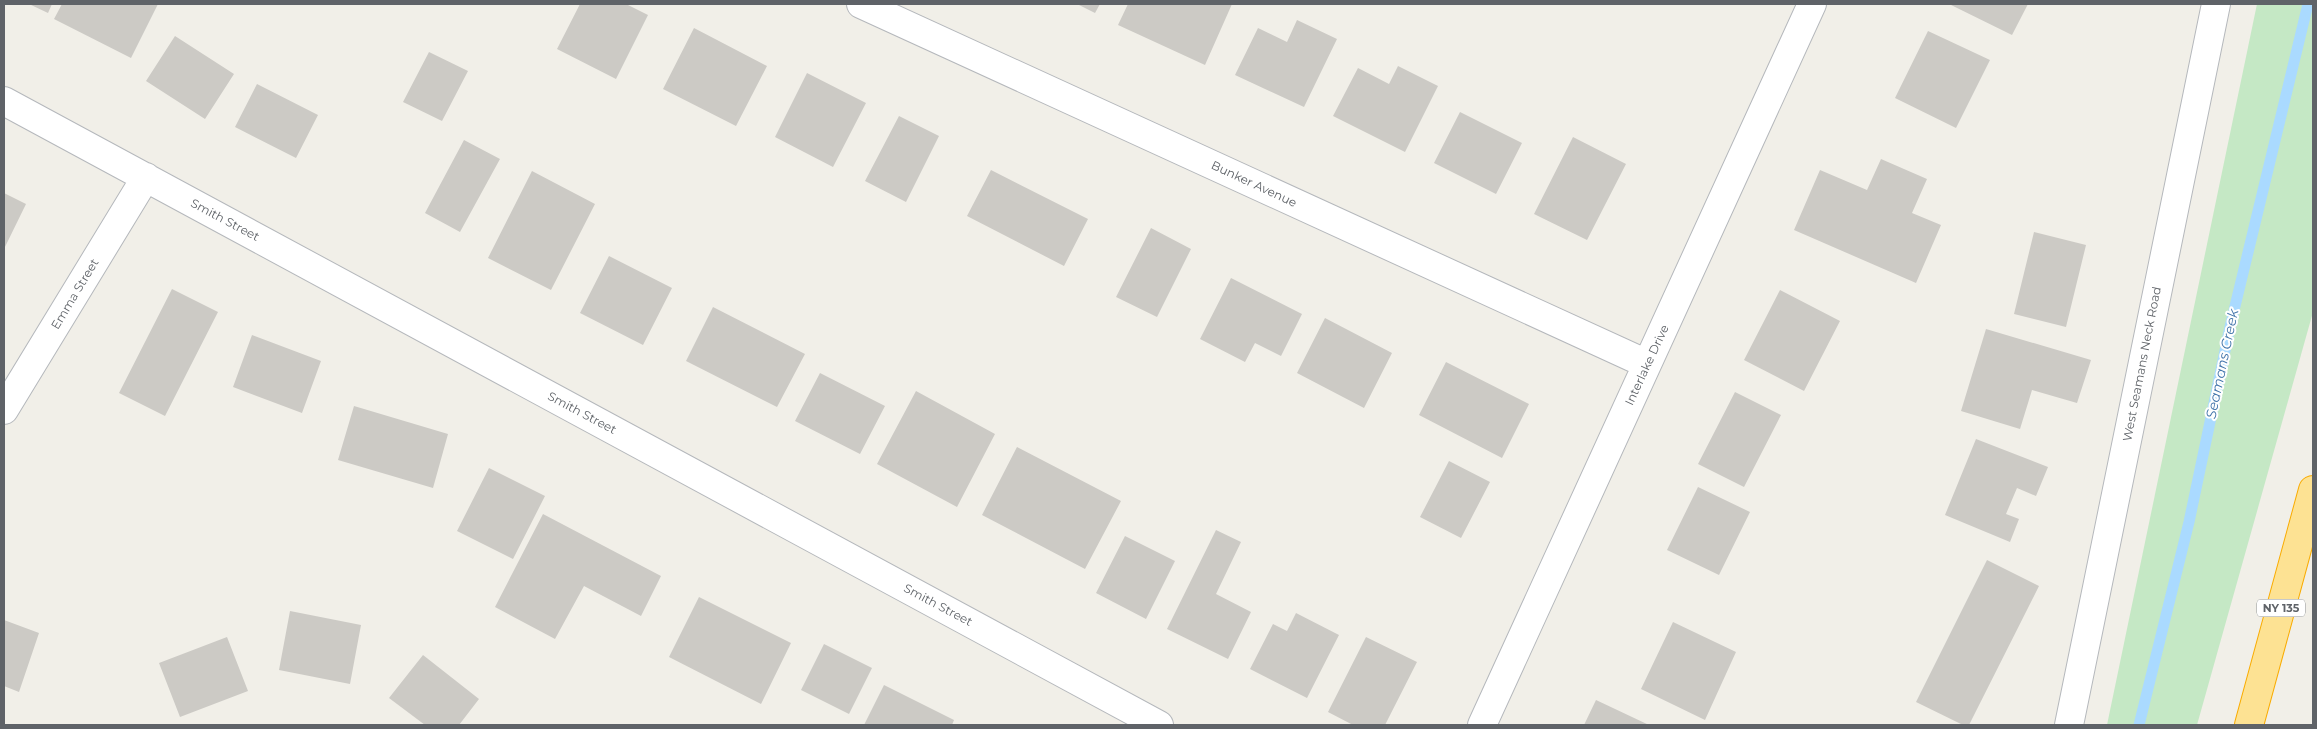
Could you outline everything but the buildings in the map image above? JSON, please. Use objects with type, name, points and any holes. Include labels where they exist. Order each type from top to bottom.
[{"type":"highway","name":"NY 135","points":[[2249,725],[2313,490]]},
{"type":"street","name":"Bunker Avenue","points":[[861,4],[1647,364]]},
{"type":"street","name":"Interlake Drive","points":[[1482,725],[1812,4]]},
{"type":"street","name":"West Seamans Neck Road","points":[[2069,725],[2216,4]]},
{"type":"street","name":"Smith Street","points":[[4,101],[1159,725]]},
{"type":"street","name":"Emma Street","points":[[4,410],[146,177]]},
{"type":"green space","points":[[2257,4],[2313,4],[2313,312],[2197,725],[2107,725]]},
{"type":"waterway","name":"Seamans Creek","points":[[2139,725],[2189,522],[2230,327],[2308,4]]}]
